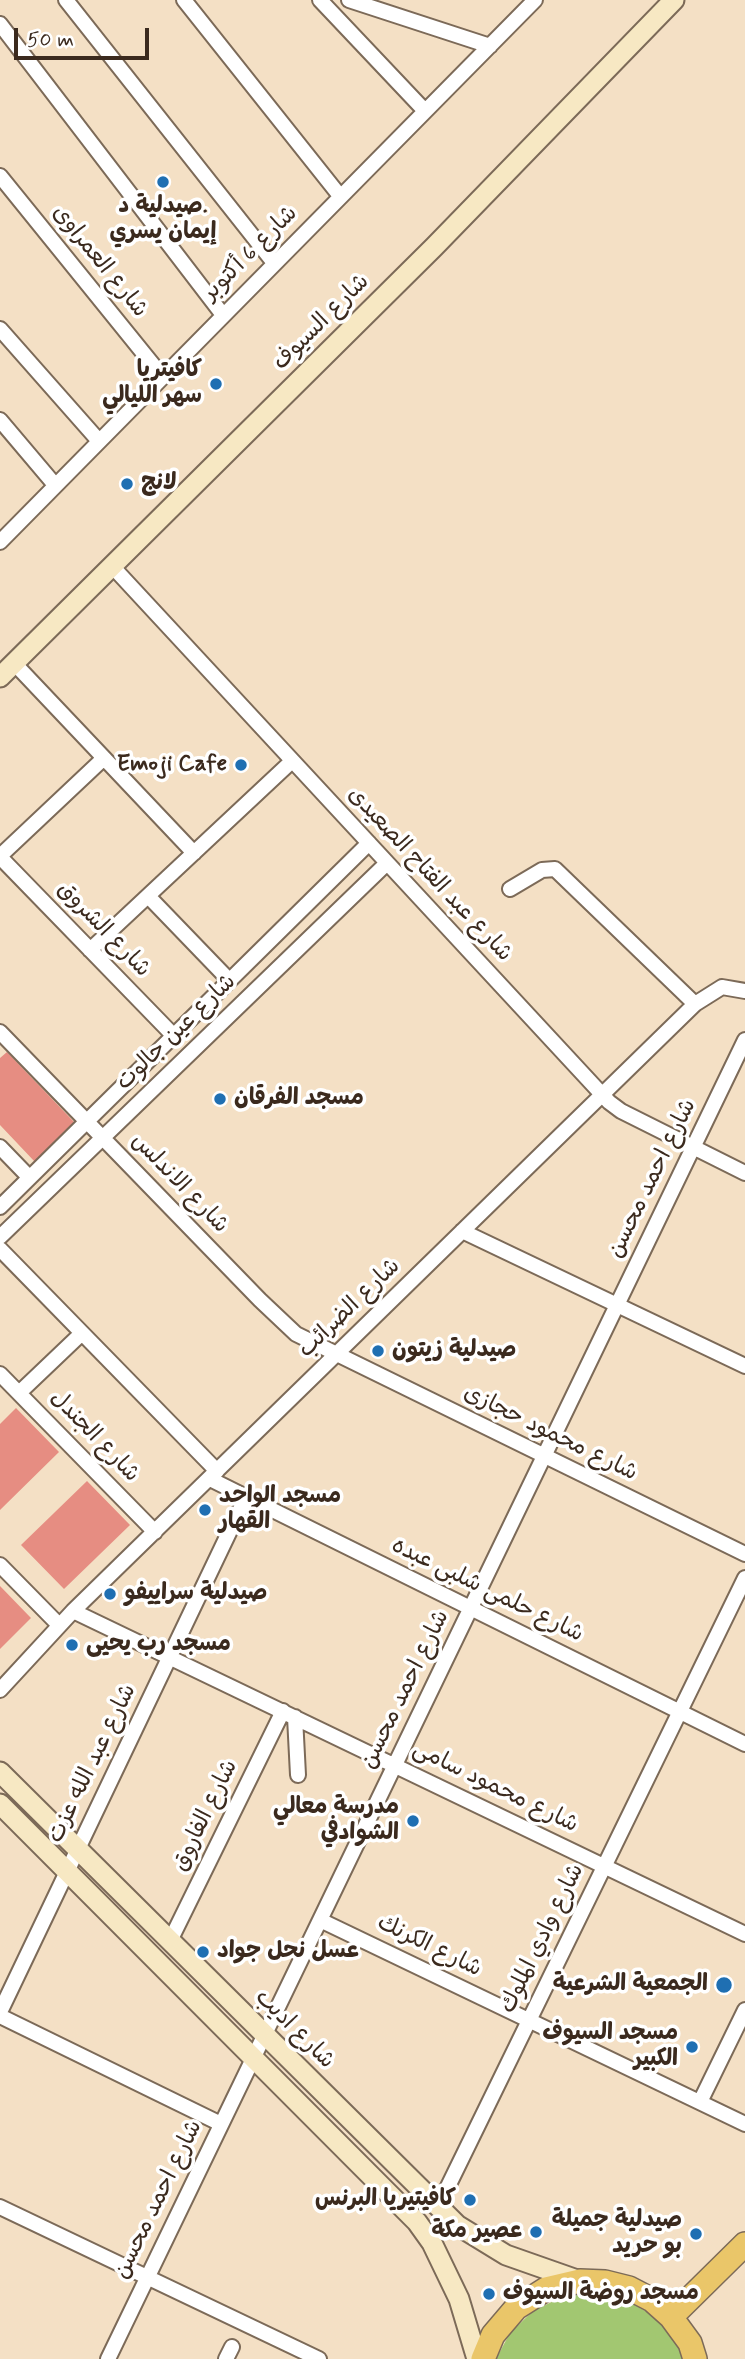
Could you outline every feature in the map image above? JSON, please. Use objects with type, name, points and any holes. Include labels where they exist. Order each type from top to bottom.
[{"type":"main road","name":"شارع السيوف","points":[[7,670],[424,257],[674,0]]},
{"type":"main road","name":"شارع اديب","points":[[0,1772],[457,2225],[506,2255],[580,2281]]},
{"type":"main road","points":[[0,1804],[417,2222],[432,2243],[459,2299],[477,2359]]},
{"type":"main road","points":[[671,2316],[745,2244]]},
{"type":"main road","points":[[483,2359],[493,2335],[516,2308],[545,2289],[580,2281],[605,2282],[629,2288],[652,2300],[671,2316],[690,2343],[695,2359]]},
{"type":"street","points":[[66,0],[274,263]]},
{"type":"street","points":[[184,0],[340,196]]},
{"type":"street","points":[[320,0],[425,111]]},
{"type":"street","points":[[349,0],[490,46]]},
{"type":"street","name":"شارع 6 أكتوبر","points":[[0,542],[535,0]]},
{"type":"street","points":[[0,24],[223,315]]},
{"type":"street","name":"شارع العمراوى","points":[[0,176],[162,376]]},
{"type":"street","points":[[0,329],[99,442]]},
{"type":"street","points":[[0,420],[55,485]]},
{"type":"street","name":"شارع عبد الفتاح الصعيدى","points":[[112,566],[602,1095],[621,1111],[745,1173]]},
{"type":"street","points":[[7,670],[104,758],[194,853]]},
{"type":"street","points":[[0,857],[104,758]]},
{"type":"street","points":[[90,950],[292,761]]},
{"type":"street","name":"شارع عين جالوت","points":[[0,1207],[369,843]]},
{"type":"street","name":"شارع الشروق","points":[[0,857],[173,1035]]},
{"type":"street","name":"شارع عين جالوت","points":[[0,1237],[387,863]]},
{"type":"street","points":[[510,889],[542,870],[555,869],[695,1004]]},
{"type":"street","points":[[148,896],[229,980]]},
{"type":"street","name":"شارع الضرائب","points":[[0,1690],[73,1611],[695,1004],[722,987],[745,991]]},
{"type":"street","name":"شارع الاندلس","points":[[1,1036],[281,1321],[296,1334],[335,1355]]},
{"type":"street","name":"شارع احمد محسن","points":[[108,2359],[745,1040]]},
{"type":"street","points":[[0,1147],[29,1177]]},
{"type":"street","points":[[463,1231],[745,1367]]},
{"type":"street","name":"شارع حلمى شلبى عبده","points":[[0,1249],[213,1475],[246,1497],[745,1744]]},
{"type":"street","points":[[19,1394],[82,1333]]},
{"type":"street","name":"شارع محمود حجازى","points":[[335,1355],[745,1554]]},
{"type":"street","name":"شارع الجندل","points":[[0,1374],[155,1531]]},
{"type":"street","name":"شارع عبد الله عزت","points":[[0,2014],[246,1497]]},
{"type":"street","points":[[0,1565],[59,1625]]},
{"type":"street","name":"شارع وادي الملوك","points":[[438,2207],[745,1578]]},
{"type":"street","name":"شارع محمود سامى","points":[[73,1611],[745,1934]]},
{"type":"street","points":[[289,1714],[298,1775]]},
{"type":"street","name":"شارع الفاروق","points":[[170,1941],[289,1714]]},
{"type":"street","name":"شارع الكرنك","points":[[320,1920],[745,2124]]},
{"type":"street","points":[[700,2102],[745,2010]]},
{"type":"street","points":[[0,2014],[222,2124]]},
{"type":"street","points":[[0,2207],[319,2359]]},
{"type":"green space","points":[[594,2293],[626,2300],[654,2316],[675,2340],[684,2359],[496,2359],[510,2333],[533,2311],[562,2297]]},
{"type":"building","points":[[7,1052],[76,1124],[35,1162],[0,1125],[0,1058]]},
{"type":"building","points":[[16,1408],[59,1452],[0,1510],[0,1424]]},
{"type":"building","points":[[87,1481],[130,1525],[64,1589],[21,1545]]},
{"type":"building","points":[[0,1586],[31,1618],[0,1649]]},
{"type":"place","name":"صيدلية د. إيمان يسري","points":[[163,182]]},
{"type":"place","name":"كافيتريا سهر الليالي","points":[[216,384]]},
{"type":"place","name":"لانج","points":[[127,484]]},
{"type":"place","name":"Emoji Cafe","points":[[241,765]]},
{"type":"place","name":"مسجد الفرقان","points":[[220,1099]]},
{"type":"place","name":"صيدلية زيتون","points":[[378,1351]]},
{"type":"place","name":"مسجد الواحد القهار","points":[[205,1510]]},
{"type":"place","name":"صيدلية سراييفو","points":[[110,1594]]},
{"type":"place","name":"مسجد رب يحيى","points":[[72,1645]]},
{"type":"place","name":"مدرسة معالي الشوادفي","points":[[413,1821]]},
{"type":"place","name":"عسل نحل جواد","points":[[203,1952]]},
{"type":"place","name":"الجمعية الشرعية","points":[[724,1985]]},
{"type":"place","name":"مسجد السيوف الكبير","points":[[692,2047]]},
{"type":"place","name":"كافيتيريا البرنس","points":[[470,2200]]},
{"type":"place","name":"عصير مكة","points":[[536,2232]]},
{"type":"place","name":"صيدلية جميلة بو حريد","points":[[696,2234]]},
{"type":"place","name":"مسجد روضة السيوف","points":[[489,2294]]}]
